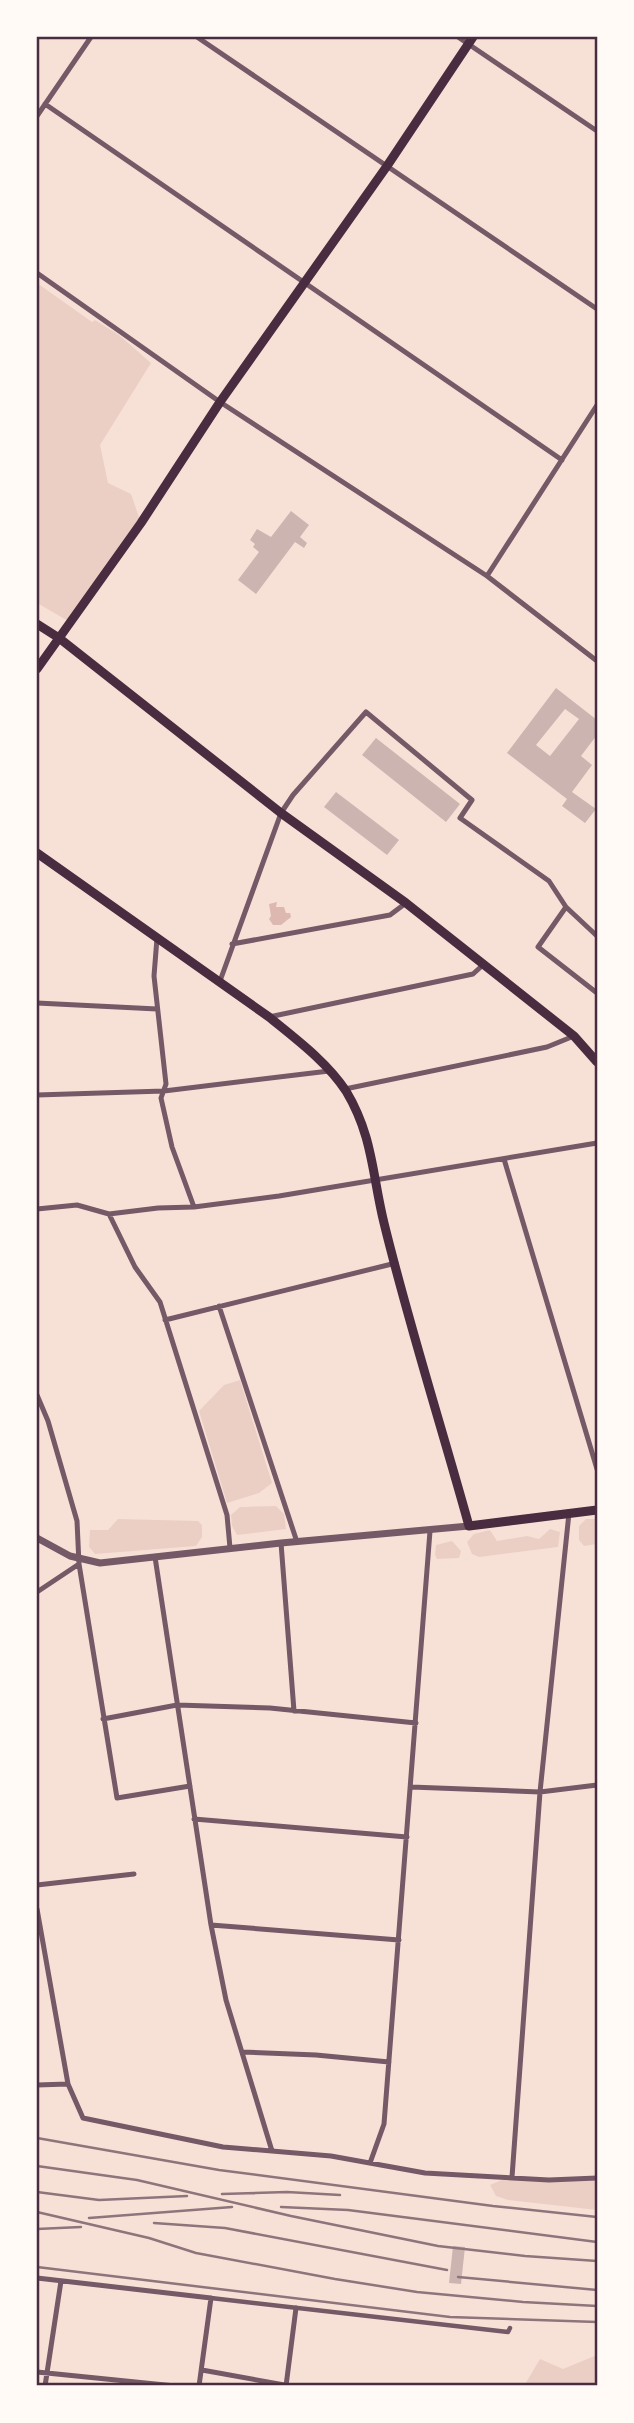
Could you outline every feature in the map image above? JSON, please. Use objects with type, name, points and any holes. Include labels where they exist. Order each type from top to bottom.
[{"type":"main road","points":[[37,669],[141,523],[220,402],[387,166],[471,40]]},
{"type":"main road","points":[[37,624],[59,638],[281,813],[406,903],[484,964],[575,1036],[597,1062]]},
{"type":"main road","points":[[37,853],[270,1017],[345,1089],[360,1117],[371,1149],[396,1264],[469,1526],[597,1510]]},
{"type":"street","points":[[37,116],[91,37]]},
{"type":"street","points":[[197,37],[597,310]]},
{"type":"street","points":[[458,37],[471,40],[597,131]]},
{"type":"street","points":[[45,104],[562,460]]},
{"type":"street","points":[[37,273],[220,402],[487,576],[597,662]]},
{"type":"street","points":[[487,576],[597,405]]},
{"type":"street","points":[[219,981],[281,813],[293,794],[366,712],[472,800],[460,818],[549,881],[566,908],[597,936]]},
{"type":"street","points":[[232,944],[390,915],[406,903]]},
{"type":"street","points":[[566,908],[538,947],[597,993]]},
{"type":"street","points":[[157,938],[154,976],[166,1084],[161,1098],[172,1147],[194,1207]]},
{"type":"street","points":[[270,1017],[473,974],[484,964]]},
{"type":"street","points":[[37,1003],[157,1009]]},
{"type":"street","points":[[345,1089],[547,1047],[575,1036]]},
{"type":"street","points":[[37,1095],[164,1091],[329,1071]]},
{"type":"street","points":[[37,1209],[77,1205],[109,1214],[194,1207],[597,1143]]},
{"type":"street","points":[[504,1159],[597,1469]]},
{"type":"street","points":[[109,1214],[135,1267],[160,1301],[227,1515],[230,1548]]},
{"type":"street","points":[[165,1320],[396,1264]]},
{"type":"street","points":[[219,1306],[297,1542]]},
{"type":"street","points":[[37,1395],[48,1421],[74,1507],[78,1531],[78,1561],[117,1798],[190,1786]]},
{"type":"street","points":[[512,2177],[540,1792],[569,1513]]},
{"type":"street","points":[[37,1538],[78,1561],[100,1563],[469,1526]]},
{"type":"street","points":[[370,2163],[384,2124],[430,1531]]},
{"type":"street","points":[[281,1543],[294,1711]]},
{"type":"street","points":[[155,1557],[211,1925],[226,2000],[272,2151]]},
{"type":"street","points":[[37,1592],[78,1561]]},
{"type":"street","points":[[103,1718],[177,1705],[294,1711],[416,1723]]},
{"type":"street","points":[[411,1787],[540,1792],[597,1785]]},
{"type":"street","points":[[194,1819],[407,1837]]},
{"type":"street","points":[[37,1885],[134,1874]]},
{"type":"street","points":[[37,1909],[68,2084],[83,2118],[223,2147],[331,2156],[425,2174],[549,2180],[597,2178]]},
{"type":"street","points":[[211,1925],[399,1940]]},
{"type":"street","points":[[242,2052],[389,2062]]},
{"type":"street","points":[[37,2085],[68,2084]]},
{"type":"street","points":[[37,2278],[508,2332],[510,2328]]},
{"type":"street","points":[[45,2386],[61,2281]]},
{"type":"street","points":[[199,2386],[211,2298]]},
{"type":"street","points":[[202,2371],[287,2386],[296,2308]]},
{"type":"street","points":[[37,2372],[175,2386]]},
{"type":"shaded area","points":[[37,283],[92,322],[95,320],[119,335],[151,363],[100,445],[108,483],[131,494],[141,523],[70,622],[37,603]]},
{"type":"shaded area","points":[[277,902],[276,907],[284,907],[291,917],[281,925],[273,925],[269,919],[269,904]]},
{"type":"shaded area","points":[[240,1380],[272,1483],[259,1493],[227,1503],[199,1411],[224,1385]]},
{"type":"shaded area","points":[[276,1506],[284,1514],[286,1529],[237,1535],[232,1526],[231,1515],[240,1507]]},
{"type":"shaded area","points":[[118,1519],[198,1521],[202,1525],[202,1537],[196,1546],[95,1554],[89,1547],[90,1530],[108,1530]]},
{"type":"shaded area","points":[[586,1519],[597,1519],[597,1544],[584,1546],[579,1540],[579,1526]]},
{"type":"shaded area","points":[[550,1529],[560,1532],[558,1547],[479,1557],[472,1554],[467,1542],[474,1534],[490,1530],[497,1541],[527,1536],[539,1539]]},
{"type":"shaded area","points":[[452,1541],[461,1551],[459,1558],[437,1559],[436,1545]]},
{"type":"shaded area","points":[[509,2177],[542,2182],[597,2178],[597,2210],[508,2200],[496,2196],[490,2185]]},
{"type":"shaded area","points":[[597,2355],[597,2386],[524,2386],[540,2359],[563,2369]]},
{"type":"building","points":[[291,511],[309,525],[300,537],[307,543],[304,548],[295,542],[256,594],[238,580],[259,552],[250,540],[257,529],[271,537]]},
{"type":"building","points":[[556,688],[597,720],[597,735],[581,756],[592,765],[572,792],[596,809],[585,823],[562,806],[567,799],[507,753]],"holes":[[[565,709],[579,719],[550,756],[536,745]]]},
{"type":"building","points":[[376,738],[460,804],[446,822],[362,755]]},
{"type":"building","points":[[336,792],[399,840],[387,855],[324,807]]},
{"type":"building","points":[[453,2246],[465,2247],[461,2284],[449,2283]]},
{"type":"railway","points":[[37,2138],[219,2170],[597,2217]]},
{"type":"railway","points":[[37,2166],[137,2180],[291,2216],[438,2246],[597,2261]]},
{"type":"railway","points":[[37,2192],[99,2200],[187,2196]]},
{"type":"railway","points":[[222,2194],[287,2192],[340,2195]]},
{"type":"railway","points":[[89,2218],[232,2207]]},
{"type":"railway","points":[[281,2207],[348,2210],[597,2242]]},
{"type":"railway","points":[[37,2212],[149,2238],[196,2253],[335,2279],[417,2292],[597,2306]]},
{"type":"railway","points":[[154,2223],[225,2228],[447,2270]]},
{"type":"railway","points":[[37,2229],[81,2227]]},
{"type":"railway","points":[[37,2267],[450,2317],[597,2322]]},
{"type":"railway","points":[[458,2277],[597,2290]]}]
